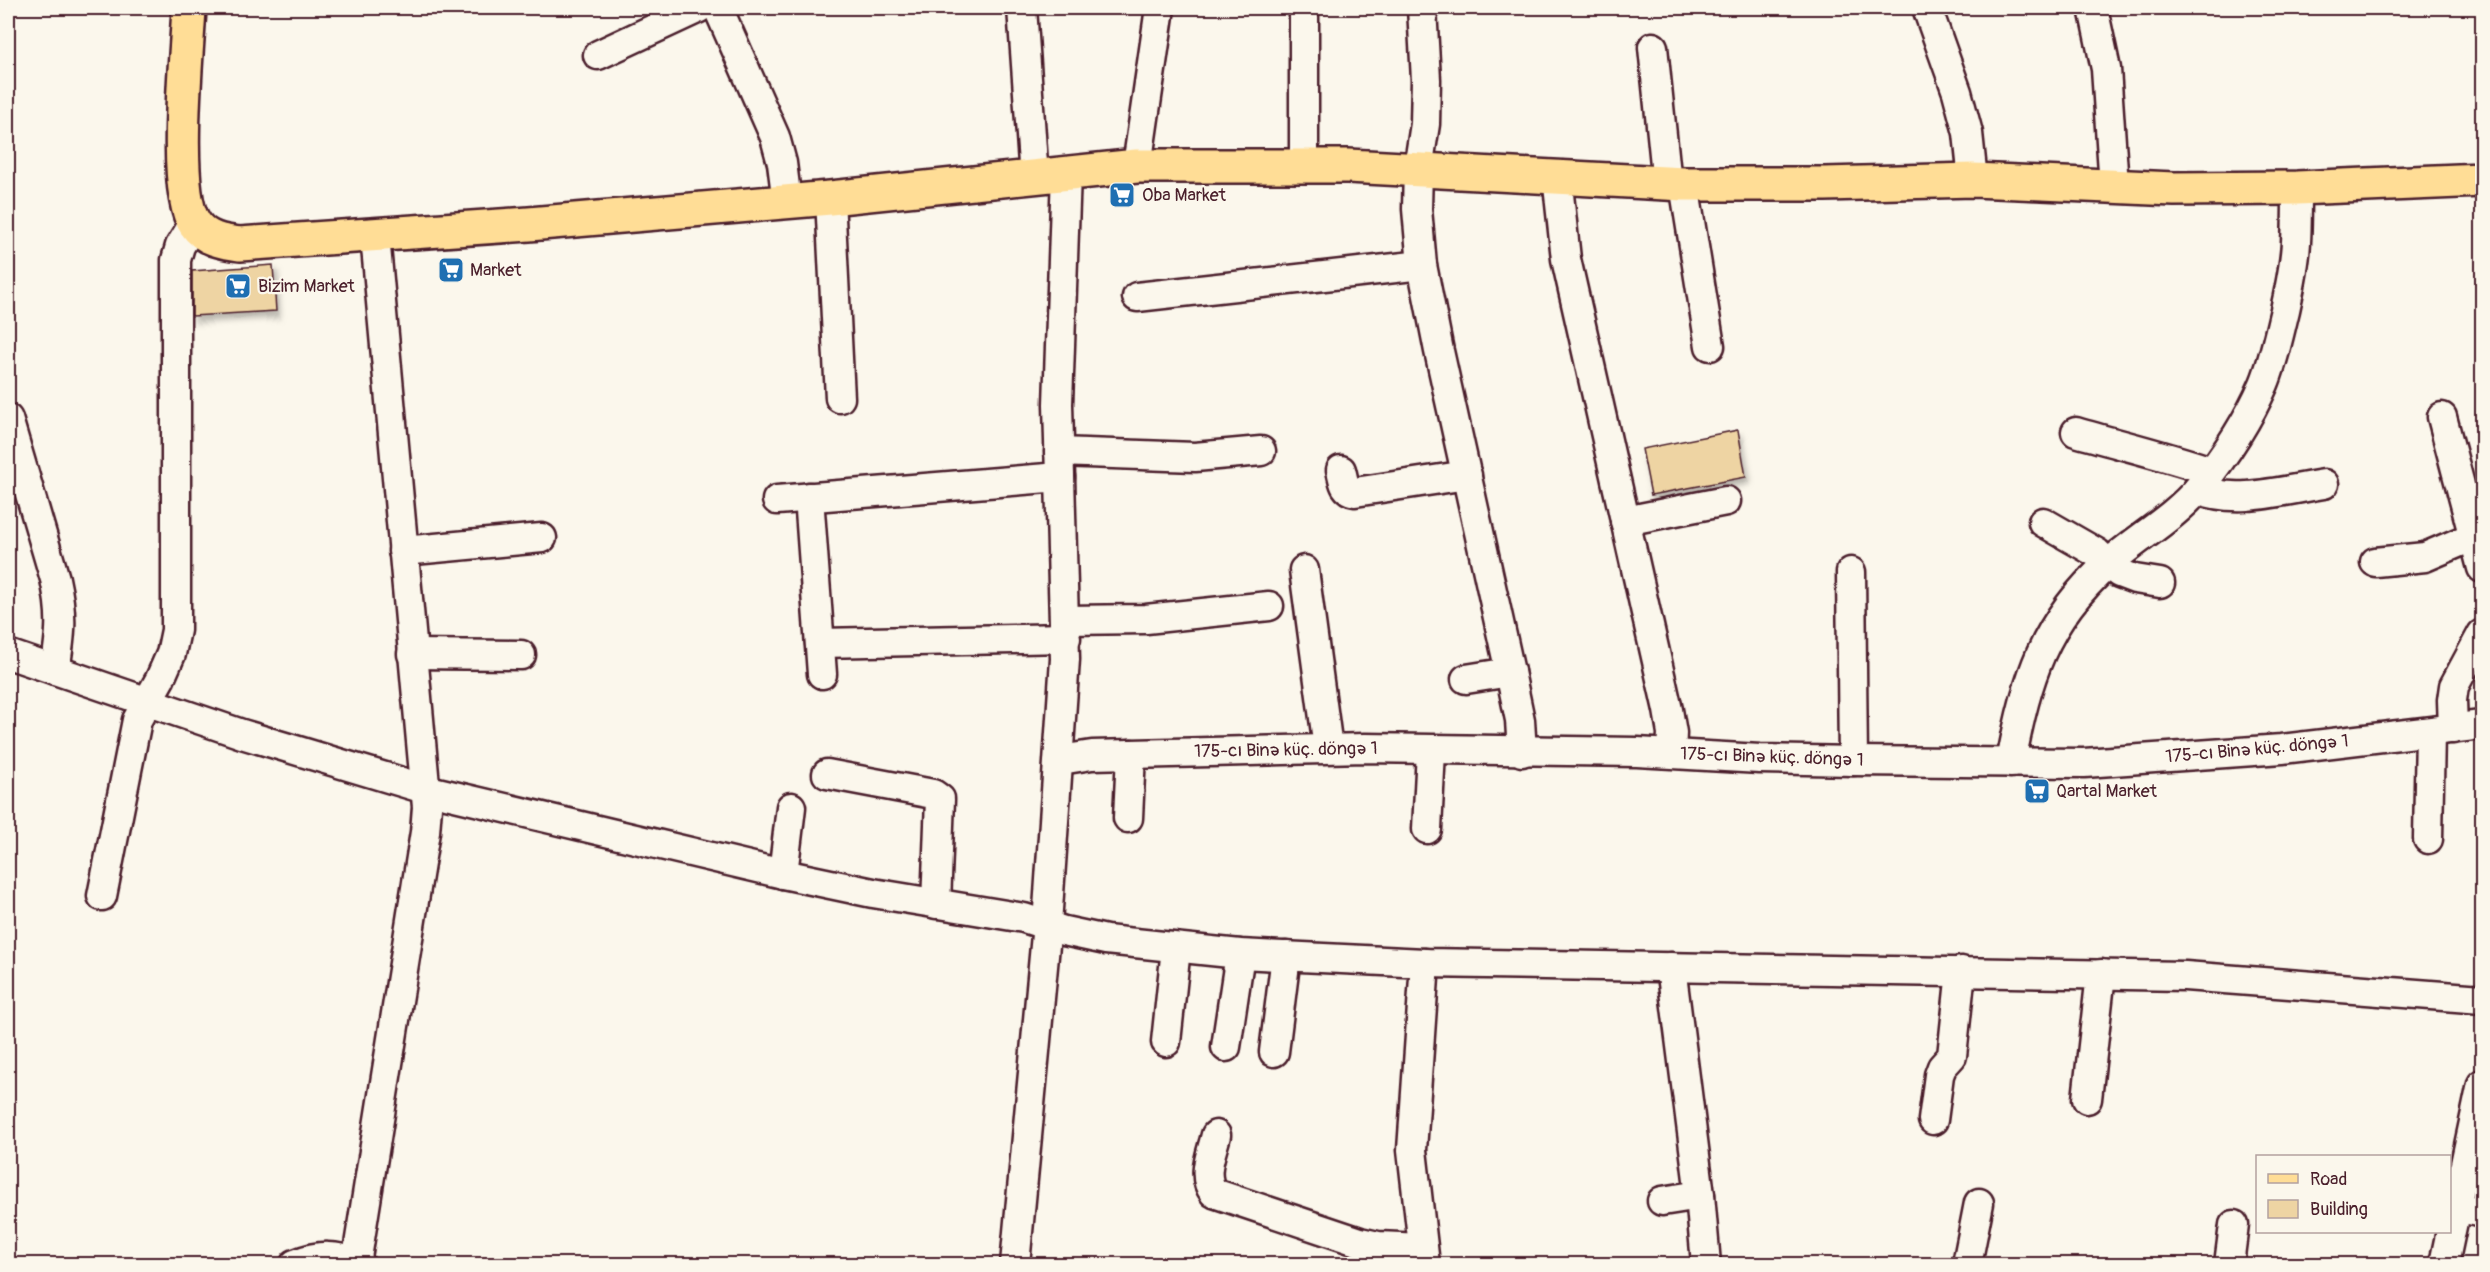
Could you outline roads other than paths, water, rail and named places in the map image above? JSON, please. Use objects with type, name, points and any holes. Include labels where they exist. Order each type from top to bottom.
[{"type":"main road","points":[[189,8],[183,159],[185,198],[194,224],[211,238],[224,243],[375,236],[787,202],[1137,166],[1304,165],[1557,176],[1675,184],[1825,184],[1973,180],[2174,189],[2297,188],[2482,180]]},
{"type":"street","points":[[598,55],[699,8]]},
{"type":"street","points":[[718,8],[775,137],[782,163],[787,202]]},
{"type":"street","points":[[1022,8],[1034,178]]},
{"type":"street","points":[[1137,166],[1160,8]]},
{"type":"street","points":[[1304,8],[1304,165]]},
{"type":"street","points":[[1422,8],[1426,91],[1425,124],[1418,169],[1417,209],[1422,265],[1520,720],[1522,752]]},
{"type":"street","points":[[1927,8],[1957,92],[1968,133],[1973,180]]},
{"type":"street","points":[[2093,8],[2106,69],[2114,186]]},
{"type":"street","points":[[1653,47],[1675,184],[1710,346]]},
{"type":"street","points":[[1015,1264],[1060,760],[1066,629],[1058,404],[1066,173]]},
{"type":"street","points":[[1557,176],[1566,259],[1668,711],[1672,733],[1671,753]]},
{"type":"street","points":[[2011,763],[2022,703],[2043,646],[2060,618],[2081,590],[2108,564],[2181,507],[2205,480],[2246,419],[2264,384],[2274,356],[2293,272],[2297,188]]},
{"type":"street","points":[[830,198],[840,398]]},
{"type":"street","points":[[102,897],[137,720],[171,654],[176,630],[177,260],[180,246],[194,224]]},
{"type":"street","points":[[296,1264],[323,1256],[339,1257],[357,1264],[426,832],[425,789],[375,236]]},
{"type":"street","points":[[1137,297],[1422,265]]},
{"type":"street","points":[[2442,417],[2482,566]]},
{"type":"street","points":[[8,419],[61,605],[62,632],[55,670]]},
{"type":"street","points":[[2076,432],[2160,454],[2205,480],[2208,493],[2248,495],[2324,484]]},
{"type":"street","points":[[777,500],[1059,465],[1145,457],[1195,457],[1261,451]]},
{"type":"street","points":[[1341,470],[1345,488],[1355,492],[1467,475]]},
{"type":"street","points":[[809,497],[822,674]]},
{"type":"street","points":[[1625,521],[1726,501]]},
{"type":"street","points":[[2043,522],[2080,541],[2119,573],[2134,579],[2160,583]]},
{"type":"street","points":[[2375,562],[2425,557],[2474,536]]},
{"type":"street","points":[[403,551],[542,538]]},
{"type":"street","points":[[1304,570],[1328,748]]},
{"type":"street","points":[[1851,572],[1853,761]]},
{"type":"street","points":[[820,643],[1066,629],[1269,606]]},
{"type":"street","points":[[2428,839],[2442,730],[2454,686],[2482,634]]},
{"type":"street","points":[[8,654],[265,741],[425,789],[783,874],[1047,924],[1064,931],[1106,940],[1240,954],[1425,963],[2185,976],[2482,999]]},
{"type":"street","points":[[412,654],[521,655]]},
{"type":"street","points":[[1466,680],[1510,672]]},
{"type":"street","name":"175-cı Binə küç. döngə 1","points":[[1060,760],[1092,755],[1328,748],[1522,752],[1591,750],[1853,761],[2011,763],[2129,761],[2282,749],[2482,725]]},
{"type":"street","points":[[1427,829],[1431,750]]},
{"type":"street","points":[[1128,818],[1131,754]]},
{"type":"street","points":[[827,774],[933,794],[940,799],[936,904]]},
{"type":"street","points":[[783,874],[791,807]]},
{"type":"street","points":[[1166,1042],[1176,948]]},
{"type":"street","points":[[1226,1047],[1240,954]]},
{"type":"street","points":[[1274,1052],[1286,956]]},
{"type":"street","points":[[1216,1135],[1207,1173],[1207,1184],[1214,1193],[1360,1242],[1423,1256],[1412,1150],[1425,963]]},
{"type":"street","points":[[1671,967],[1700,1195],[1706,1264]]},
{"type":"street","points":[[1934,1120],[1939,1075],[1942,1067],[1952,1056],[1961,971]]},
{"type":"street","points":[[2087,1099],[2102,974]]},
{"type":"street","points":[[2444,1264],[2469,1210],[2482,1084]]},
{"type":"street","points":[[1662,1201],[1700,1195]]},
{"type":"street","points":[[1966,1264],[1979,1203]]},
{"type":"street","points":[[2229,1264],[2234,1224]]},
{"type":"place","name":"Oba Market","points":[[1122,195]]},
{"type":"place","name":"Market","points":[[451,270]]},
{"type":"place","name":"Bizim Market","points":[[238,286]]},
{"type":"place","name":"Qartal Market","points":[[2037,791]]}]
